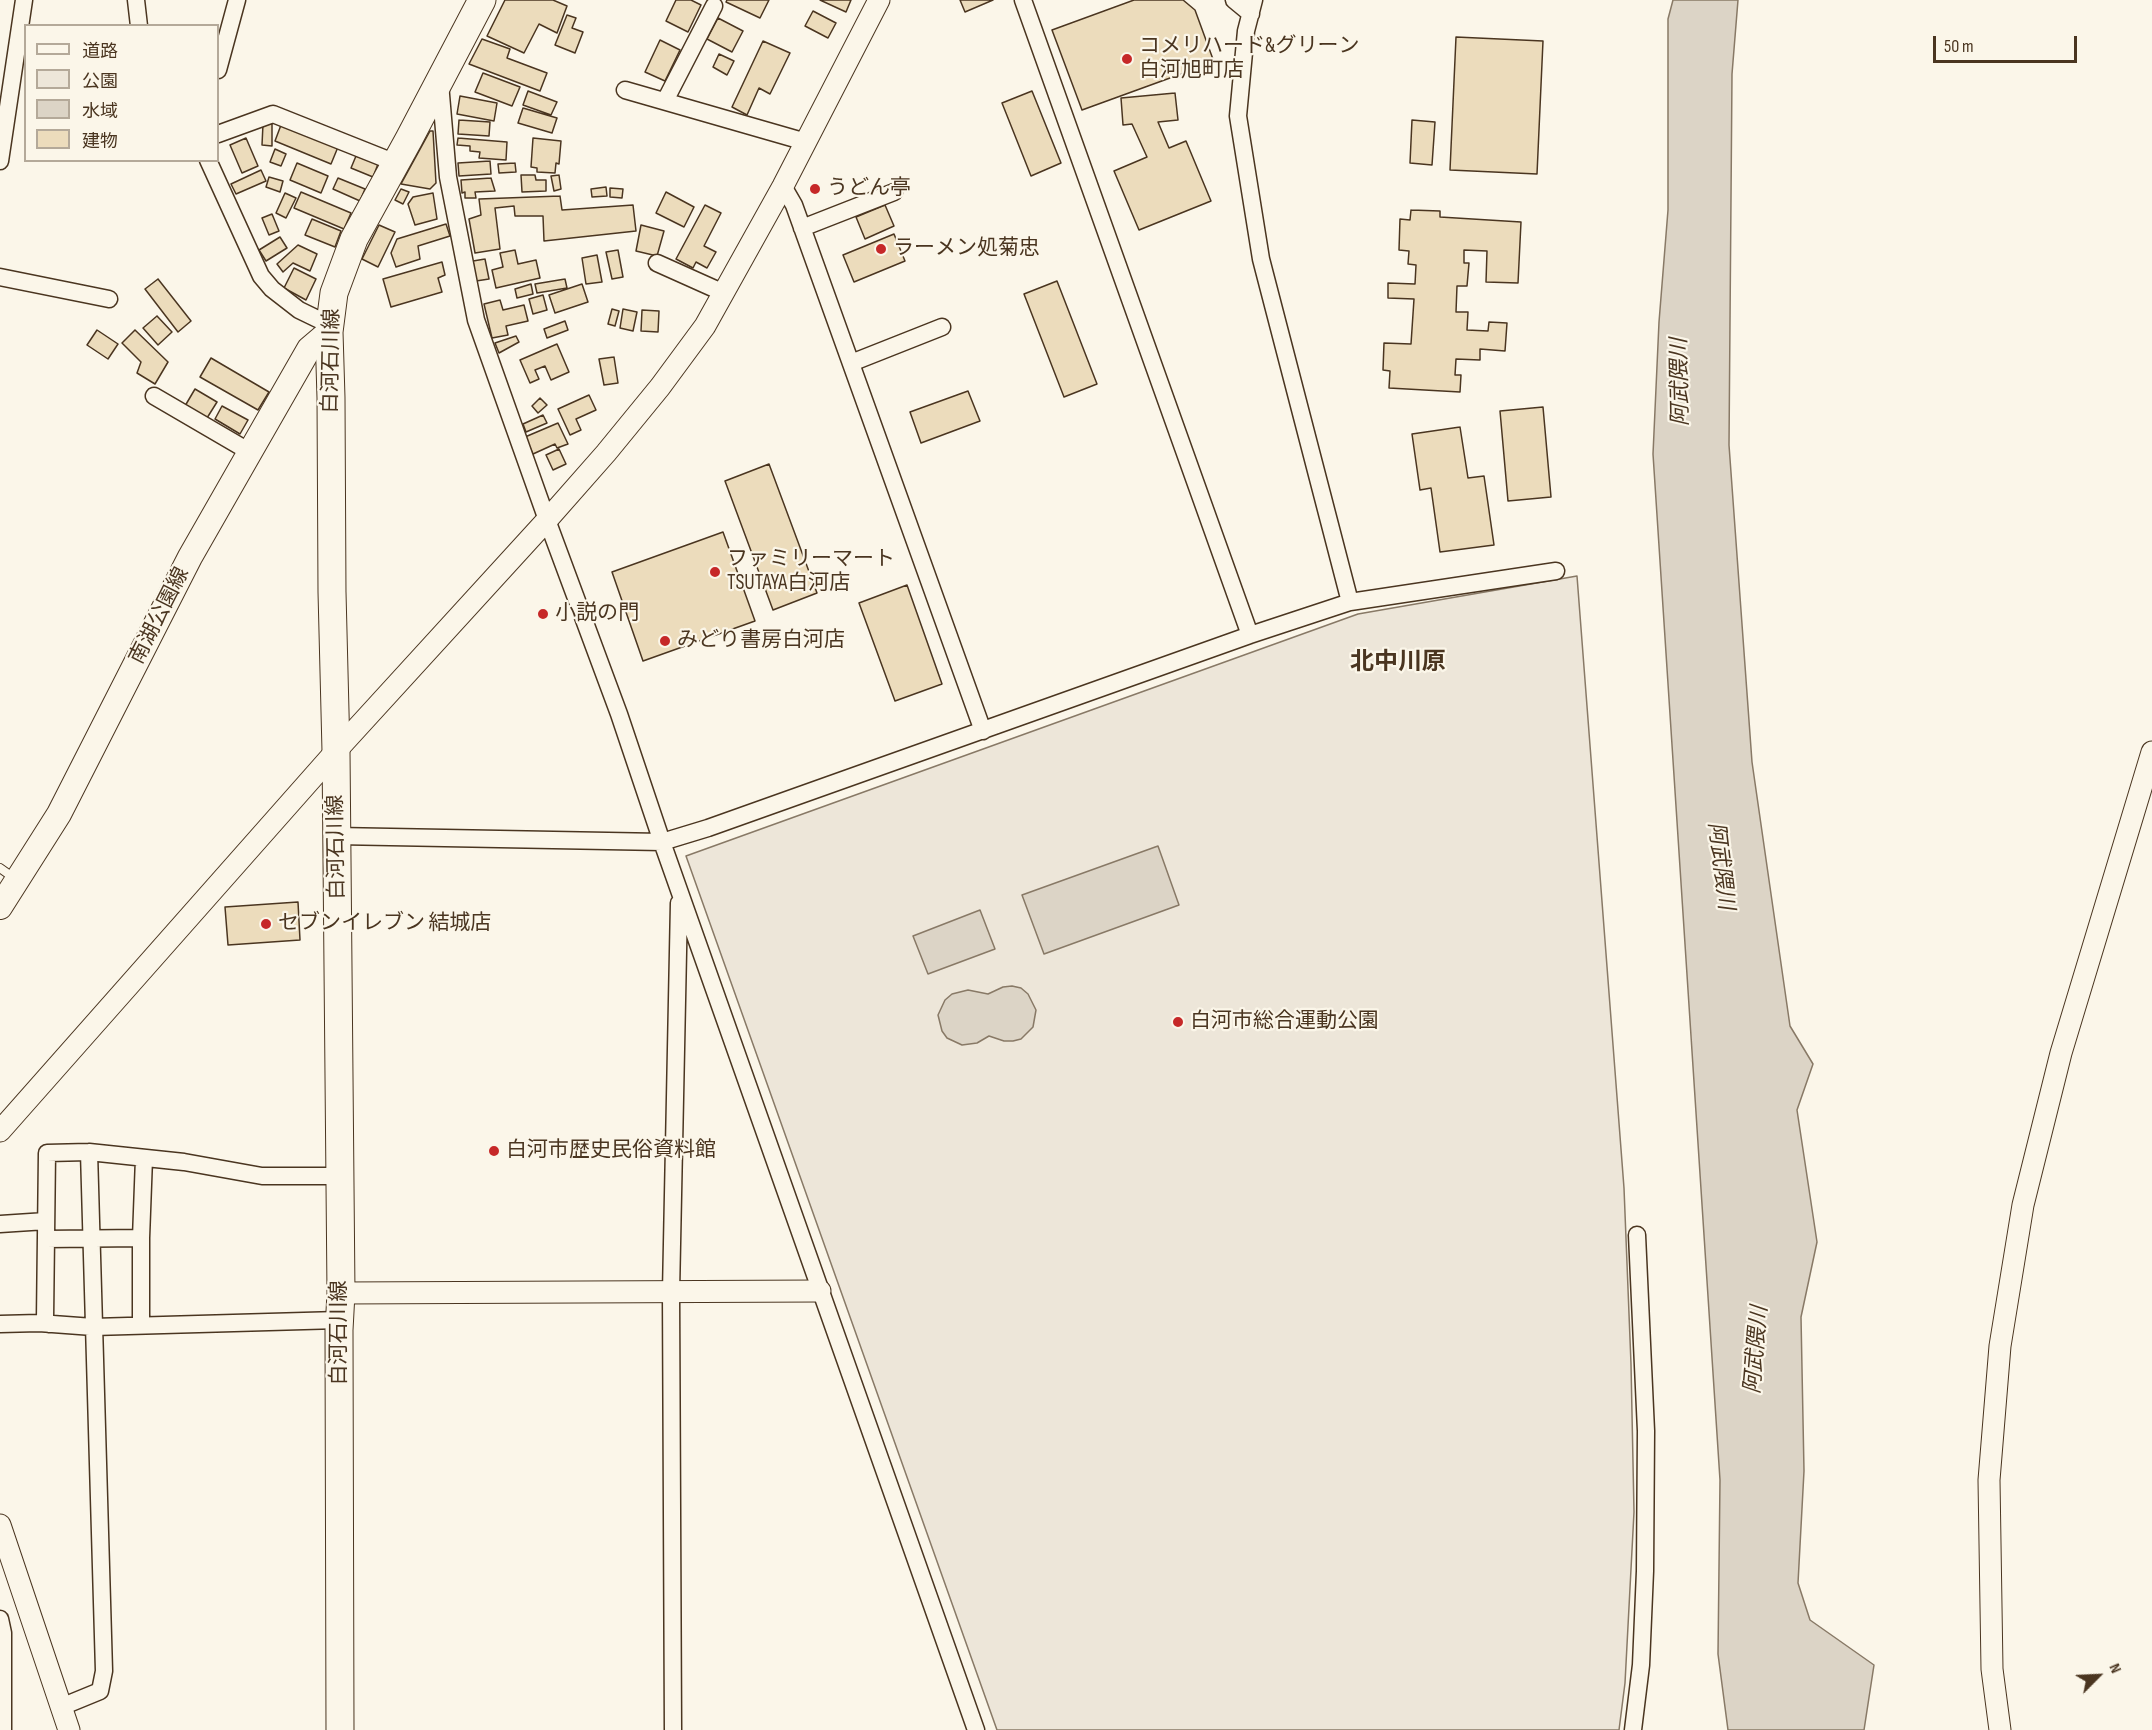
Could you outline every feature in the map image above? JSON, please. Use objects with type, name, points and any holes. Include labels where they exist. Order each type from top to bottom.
[{"type":"main road","name":"白河石川線","points":[[340,1730],[336,751],[329,328],[334,293],[354,239],[482,0]]},
{"type":"main road","name":"南湖公園線","points":[[0,907],[9,874],[58,814],[190,557],[309,349],[329,328]]},
{"type":"street","points":[[0,161],[24,0]]},
{"type":"street","points":[[136,0],[139,24]]},
{"type":"street","points":[[219,66],[237,0]]},
{"type":"street","points":[[0,1131],[336,751],[547,520],[660,387],[705,326],[724,293],[783,186],[879,0]]},
{"type":"street","points":[[1023,0],[1250,635]]},
{"type":"street","points":[[1234,0],[1253,7],[1246,31],[1238,116],[1261,259],[1350,602]]},
{"type":"street","points":[[665,101],[714,6]]},
{"type":"street","points":[[440,82],[448,177],[476,320],[547,520],[620,714],[679,891],[976,1730]]},
{"type":"street","points":[[625,90],[806,142]]},
{"type":"street","points":[[219,134],[273,114],[396,163]]},
{"type":"street","points":[[209,162],[261,276],[272,289],[299,310],[329,328]]},
{"type":"street","points":[[783,186],[794,205],[983,731]]},
{"type":"street","points":[[802,228],[894,192]]},
{"type":"street","points":[[657,263],[724,293]]},
{"type":"street","points":[[0,277],[109,299]]},
{"type":"street","points":[[851,363],[942,327]]},
{"type":"street","points":[[154,396],[250,452]]},
{"type":"street","points":[[336,836],[662,842],[708,828],[1250,635],[1350,602],[1556,571]]},
{"type":"street","points":[[2000,1730],[1992,1669],[1989,1492],[2000,1346],[2023,1205],[2061,1053],[2152,752]]},
{"type":"street","points":[[673,1730],[671,1292],[679,891]]},
{"type":"street","points":[[49,1324],[45,1319],[47,1153],[89,1152],[184,1162],[261,1176],[338,1176]]},
{"type":"street","points":[[61,1707],[100,1692],[104,1671],[89,1152]]},
{"type":"street","points":[[141,1326],[144,1158]]},
{"type":"street","points":[[0,1224],[46,1221]]},
{"type":"street","points":[[1634,1730],[1641,1665],[1646,1431],[1637,1235]]},
{"type":"street","points":[[46,1239],[141,1238]]},
{"type":"street","points":[[340,1293],[820,1291]]},
{"type":"street","points":[[0,1324],[93,1327],[339,1320]]},
{"type":"street","points":[[0,1525],[69,1730]]},
{"type":"street","points":[[0,1619],[3,1633],[3,1730]]},
{"type":"green space","name":"白河市総合運動公園","points":[[1577,576],[1624,1188],[1631,1364],[1634,1512],[1625,1683],[1619,1730],[997,1730],[686,856],[1358,614]]},
{"type":"water","name":"阿武隈川","points":[[1673,0],[1738,0],[1732,74],[1729,445],[1752,762],[1790,1026],[1813,1064],[1797,1110],[1817,1242],[1801,1317],[1804,1471],[1798,1583],[1810,1620],[1874,1665],[1864,1730],[1728,1730],[1718,1654],[1720,1480],[1653,454],[1659,322],[1668,210],[1668,19]]},
{"type":"water","points":[[1158,846],[1179,905],[1044,954],[1022,895]]},
{"type":"water","points":[[980,910],[995,949],[928,974],[913,936]]},
{"type":"water","points":[[1003,987],[1021,988],[1028,994],[1036,1010],[1033,1027],[1021,1039],[1004,1041],[989,1036],[977,1043],[962,1045],[947,1038],[942,1031],[938,1015],[945,1000],[952,994],[968,990],[988,994]]},
{"type":"building","points":[[505,0],[553,0],[567,6],[557,33],[539,24],[524,53],[487,36]]},
{"type":"building","points":[[676,0],[691,0],[701,5],[688,32],[666,21]]},
{"type":"building","points":[[727,0],[769,0],[760,18],[726,2]]},
{"type":"building","points":[[820,0],[851,0],[846,12]]},
{"type":"building","points":[[960,0],[993,0],[965,12]]},
{"type":"building","points":[[1134,0],[1183,0],[1195,10],[1214,62],[1082,110],[1052,30]]},
{"type":"building","points":[[813,11],[836,23],[828,38],[805,26]]},
{"type":"building","points":[[567,15],[576,18],[572,28],[583,32],[575,53],[555,45]]},
{"type":"building","points":[[718,18],[743,31],[732,52],[707,39]]},
{"type":"building","points":[[1456,37],[1543,41],[1537,174],[1450,170]]},
{"type":"building","points":[[482,39],[510,49],[507,58],[547,73],[540,91],[469,64]]},
{"type":"building","points":[[660,40],[680,50],[665,81],[645,72]]},
{"type":"building","points":[[763,41],[790,53],[770,94],[759,88],[747,115],[732,107]]},
{"type":"building","points":[[719,54],[734,61],[727,75],[713,67]]},
{"type":"building","points":[[483,73],[520,87],[512,106],[475,92]]},
{"type":"building","points":[[528,91],[557,102],[551,115],[523,105]]},
{"type":"building","points":[[1032,91],[1061,163],[1031,176],[1002,103]]},
{"type":"building","points":[[1175,93],[1178,120],[1158,122],[1169,148],[1186,141],[1211,201],[1139,230],[1114,171],[1147,157],[1132,124],[1123,125],[1121,98]]},
{"type":"building","points":[[460,96],[497,103],[494,121],[457,114]]},
{"type":"building","points":[[523,108],[557,118],[552,133],[518,123]]},
{"type":"building","points":[[459,120],[490,122],[489,136],[458,134]]},
{"type":"building","points":[[1412,120],[1435,122],[1432,165],[1410,163]]},
{"type":"building","points":[[263,124],[272,124],[272,146],[262,145]]},
{"type":"building","points":[[281,125],[338,147],[331,164],[275,141]]},
{"type":"building","points":[[430,131],[433,131],[436,183],[430,189],[401,184]]},
{"type":"building","points":[[246,138],[258,166],[242,173],[230,145]]},
{"type":"building","points":[[458,138],[507,142],[506,160],[479,158],[480,152],[470,151],[470,146],[457,145]]},
{"type":"building","points":[[533,138],[561,141],[559,164],[556,163],[555,173],[537,172],[537,168],[531,167]]},
{"type":"building","points":[[275,149],[286,154],[281,166],[270,162]]},
{"type":"building","points":[[356,156],[378,164],[373,177],[351,168]]},
{"type":"building","points":[[490,161],[491,174],[459,176],[458,163]]},
{"type":"building","points":[[297,163],[328,176],[321,193],[290,180]]},
{"type":"building","points":[[515,163],[516,172],[499,173],[498,164]]},
{"type":"building","points":[[261,170],[266,181],[236,194],[231,184]]},
{"type":"building","points":[[521,175],[535,175],[536,180],[546,180],[546,191],[522,192]]},
{"type":"building","points":[[559,175],[561,189],[554,191],[551,176]]},
{"type":"building","points":[[269,177],[283,181],[280,192],[266,187]]},
{"type":"building","points":[[338,178],[365,189],[360,201],[333,189]]},
{"type":"building","points":[[491,178],[495,191],[475,192],[476,198],[465,198],[465,192],[462,193],[461,180]]},
{"type":"building","points":[[606,187],[607,196],[592,197],[591,189]]},
{"type":"building","points":[[610,188],[623,189],[622,198],[610,197]]},
{"type":"building","points":[[401,189],[409,192],[403,204],[395,200]]},
{"type":"building","points":[[301,192],[351,213],[344,229],[294,208]]},
{"type":"building","points":[[666,192],[694,207],[684,227],[656,213]]},
{"type":"building","points":[[285,193],[296,198],[286,218],[276,213]]},
{"type":"building","points":[[433,193],[437,219],[415,225],[408,204],[413,197]]},
{"type":"building","points":[[560,196],[562,210],[633,205],[636,231],[544,241],[543,216],[515,216],[514,206],[495,208],[500,249],[475,253],[469,219],[481,215],[479,199]]},
{"type":"building","points":[[705,205],[721,213],[704,246],[716,252],[707,268],[696,262],[693,268],[676,259]]},
{"type":"building","points":[[885,205],[894,226],[865,239],[856,217]]},
{"type":"building","points":[[1411,210],[1440,211],[1440,217],[1521,222],[1518,283],[1486,282],[1487,251],[1464,250],[1464,263],[1469,263],[1467,286],[1457,286],[1456,312],[1468,312],[1467,330],[1488,331],[1489,322],[1507,323],[1505,351],[1480,349],[1480,360],[1456,359],[1455,375],[1461,375],[1460,392],[1389,388],[1390,371],[1383,370],[1384,343],[1411,344],[1414,299],[1388,298],[1388,283],[1415,284],[1416,265],[1408,264],[1409,251],[1399,250],[1400,219],[1410,220]]},
{"type":"building","points":[[272,214],[279,231],[269,235],[262,218]]},
{"type":"building","points":[[312,219],[341,231],[335,247],[305,235]]},
{"type":"building","points":[[446,224],[450,236],[418,246],[420,259],[396,267],[391,253],[397,239]]},
{"type":"building","points":[[379,225],[395,232],[378,267],[362,259]]},
{"type":"building","points":[[641,225],[664,231],[657,256],[636,251]]},
{"type":"building","points":[[894,234],[905,261],[854,282],[843,255]]},
{"type":"building","points":[[280,237],[287,248],[266,261],[259,250]]},
{"type":"building","points":[[298,245],[317,254],[310,271],[293,263],[283,272],[277,264]]},
{"type":"building","points":[[515,250],[518,264],[536,260],[540,278],[496,288],[492,270],[503,267],[500,253]]},
{"type":"building","points":[[618,250],[623,277],[612,279],[606,252]]},
{"type":"building","points":[[597,255],[602,282],[586,284],[582,258]]},
{"type":"building","points":[[485,259],[489,279],[476,281],[473,261]]},
{"type":"building","points":[[442,262],[445,275],[438,278],[442,292],[391,307],[383,279]]},
{"type":"building","points":[[294,268],[316,279],[306,300],[284,288]]},
{"type":"building","points":[[158,279],[191,321],[178,332],[145,289]]},
{"type":"building","points":[[565,279],[567,288],[537,293],[535,284]]},
{"type":"building","points":[[1057,281],[1097,384],[1064,397],[1024,294]]},
{"type":"building","points":[[531,284],[533,294],[517,298],[515,289]]},
{"type":"building","points":[[582,284],[588,302],[555,313],[549,295]]},
{"type":"building","points":[[543,295],[547,310],[533,314],[529,299]]},
{"type":"building","points":[[500,300],[503,310],[524,305],[528,321],[506,326],[508,335],[492,338],[484,304]]},
{"type":"building","points":[[612,309],[619,311],[615,326],[608,324]]},
{"type":"building","points":[[623,309],[637,312],[633,331],[620,328]]},
{"type":"building","points":[[642,310],[659,311],[658,332],[641,331]]},
{"type":"building","points":[[157,316],[172,332],[158,345],[143,328]]},
{"type":"building","points":[[565,321],[568,330],[547,338],[544,329]]},
{"type":"building","points":[[97,330],[118,344],[108,359],[87,345]]},
{"type":"building","points":[[135,330],[168,362],[155,384],[137,373],[141,362],[122,343]]},
{"type":"building","points":[[516,336],[519,342],[499,353],[495,343]]},
{"type":"building","points":[[557,344],[569,372],[551,380],[545,366],[535,370],[539,379],[530,383],[520,360]]},
{"type":"building","points":[[614,357],[618,383],[604,385],[599,359]]},
{"type":"building","points":[[211,358],[269,392],[258,410],[200,377]]},
{"type":"building","points":[[195,389],[217,402],[207,418],[185,406]]},
{"type":"building","points":[[968,391],[980,421],[921,443],[910,412]]},
{"type":"building","points":[[589,395],[596,410],[576,419],[581,430],[570,435],[558,409]]},
{"type":"building","points":[[540,398],[547,405],[538,413],[532,406]]},
{"type":"building","points":[[222,406],[248,420],[240,434],[215,419]]},
{"type":"building","points":[[1543,407],[1551,497],[1508,501],[1500,411]]},
{"type":"building","points":[[543,415],[547,423],[526,432],[523,424]]},
{"type":"building","points":[[558,423],[568,444],[557,448],[555,444],[533,454],[525,437]]},
{"type":"building","points":[[1460,427],[1468,478],[1484,476],[1494,545],[1440,552],[1431,488],[1420,490],[1412,434]]},
{"type":"building","points":[[559,449],[566,464],[553,470],[546,455]]},
{"type":"building","points":[[769,464],[817,593],[773,610],[725,481]]},
{"type":"building","points":[[723,532],[755,621],[643,661],[612,572]]},
{"type":"building","points":[[907,585],[942,684],[895,701],[859,603]]},
{"type":"building","points":[[298,902],[300,940],[228,945],[225,907]]},
{"type":"place","name":"コメリハード&グリーン 白河旭町店","points":[[1127,59]]},
{"type":"place","name":"うどん亭","points":[[815,189]]},
{"type":"place","name":"ラーメン処菊忠","points":[[881,249]]},
{"type":"place","name":"ファミリーマート TSUTAYA白河店","points":[[715,572]]},
{"type":"place","name":"小説の門","points":[[543,614]]},
{"type":"place","name":"みどり書房白河店","points":[[665,641]]},
{"type":"place","name":"セブンイレブン 結城店","points":[[266,924]]},
{"type":"place","name":"白河市総合運動公園","points":[[1178,1022]]},
{"type":"place","name":"白河市歴史民俗資料館","points":[[494,1151]]},
{"type":"district","name":"北中川原","points":[[1398,663]]}]
